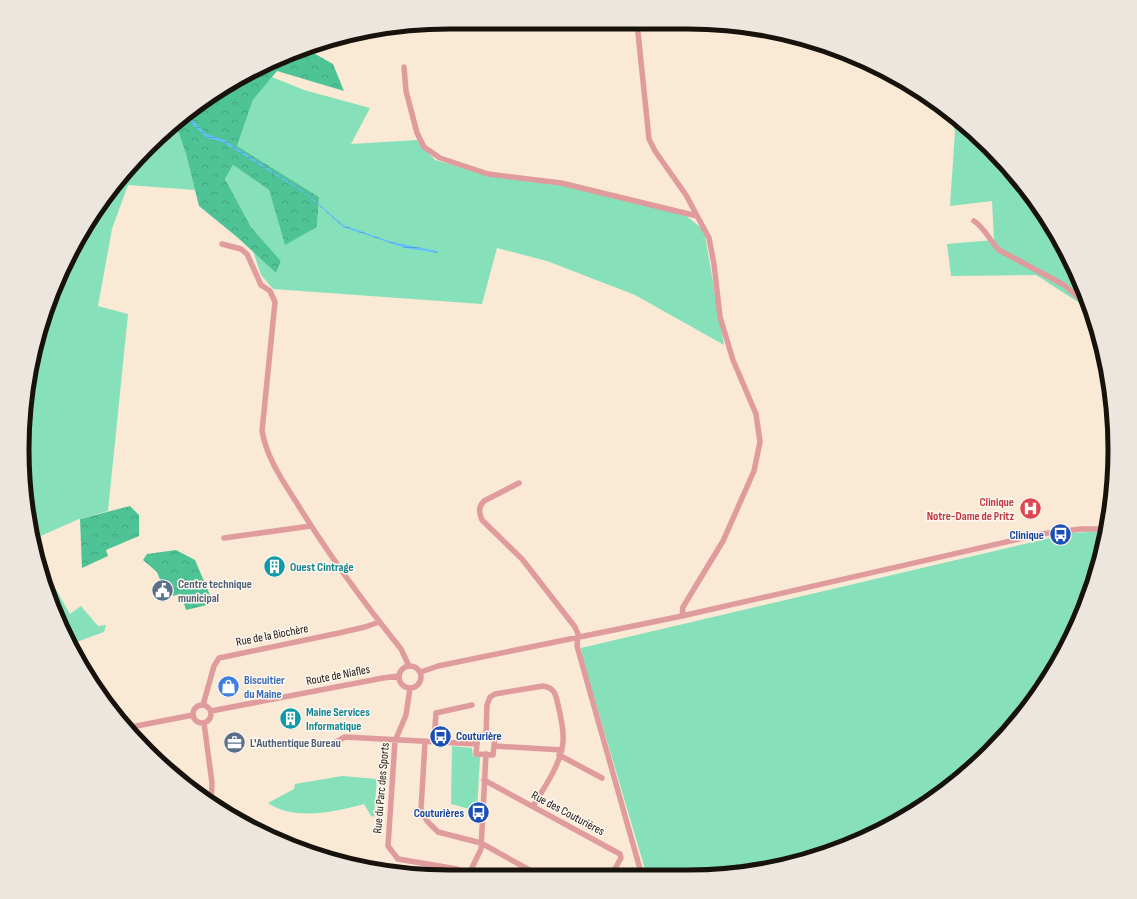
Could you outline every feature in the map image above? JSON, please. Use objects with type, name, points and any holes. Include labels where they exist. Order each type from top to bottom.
[{"type":"street","points":[[638,29],[649,139],[655,151],[686,195],[709,238],[714,264],[720,317],[733,360],[756,414],[760,442],[754,471],[746,490],[723,541],[683,607],[682,616]]},
{"type":"street","points":[[404,67],[406,91],[417,133],[424,147],[440,158],[488,174],[561,183],[697,216]]},
{"type":"street","points":[[974,221],[979,224],[991,242],[999,250],[1064,286],[1080,299]]},
{"type":"street","points":[[222,244],[241,249],[247,254],[261,286],[270,291],[275,302],[262,431],[264,445],[272,463],[311,526],[400,649],[409,666]]},
{"type":"street","points":[[519,483],[484,501],[480,505],[479,513],[482,520],[522,559],[577,631],[576,646],[640,870]]},
{"type":"street","points":[[224,538],[311,526]]},
{"type":"street","points":[[421,672],[438,666],[682,616],[1041,534],[1071,530],[1100,529]]},
{"type":"street","name":"Rue de la Biochère","points":[[203,705],[214,666],[219,658],[339,633],[379,622]]},
{"type":"street","points":[[409,666],[416,667],[421,672],[420,683],[410,688],[401,683],[399,676],[403,668],[409,666]]},
{"type":"street","name":"Route de Niafles","points":[[211,711],[399,676]]},
{"type":"street","points":[[486,736],[487,705],[490,697],[495,694],[543,686],[550,687],[556,693],[563,726],[560,752],[533,806]]},
{"type":"street","name":"Rue du Parc des Sports","points":[[410,688],[406,715],[395,741],[388,846],[398,859],[459,870]]},
{"type":"street","points":[[133,727],[193,714],[197,707],[203,705],[211,711],[210,718],[204,723],[197,722],[193,714]]},
{"type":"street","points":[[434,742],[436,713],[472,705]]},
{"type":"street","points":[[204,723],[212,783],[211,796]]},
{"type":"street","points":[[478,735],[486,736],[495,736],[493,755],[476,754],[478,735]]},
{"type":"street","points":[[334,743],[345,738],[477,744]]},
{"type":"street","points":[[425,742],[421,809],[432,828],[438,832],[481,843],[529,870]]},
{"type":"street","points":[[494,746],[560,752],[602,778]]},
{"type":"street","points":[[472,870],[481,849],[486,754]]},
{"type":"street","name":"Rue des Couturières","points":[[484,780],[620,854],[621,858],[614,870]]},
{"type":"green space","points":[[312,52],[333,64],[344,91],[277,71],[253,100],[237,146],[319,197],[317,227],[285,245],[269,190],[233,165],[225,179],[251,227],[281,261],[276,273],[237,237],[199,206],[186,154],[177,129],[239,85],[264,72]]},
{"type":"green space","points":[[272,77],[304,90],[370,108],[351,144],[417,140],[435,160],[487,175],[575,187],[685,215],[704,230],[724,345],[635,295],[547,261],[497,248],[482,304],[273,289],[261,275],[253,251],[276,273],[281,261],[251,227],[225,179],[233,165],[269,190],[285,244],[317,227],[319,197],[237,146],[253,100]]},
{"type":"green space","points":[[952,123],[985,152],[1004,172],[1021,194],[1052,239],[1065,264],[1082,305],[1036,275],[951,276],[947,244],[994,240],[992,201],[950,206],[955,131]]},
{"type":"green space","points":[[177,129],[186,154],[195,190],[128,185],[112,229],[98,306],[128,314],[108,511],[79,519],[38,537],[30,477],[29,450],[33,395],[43,341],[51,314],[61,289],[85,239],[100,216],[133,172]]},
{"type":"green space","points":[[130,506],[139,515],[139,536],[106,550],[108,556],[82,568],[80,519]]},
{"type":"green space","points":[[1100,531],[1086,585],[1065,635],[1052,660],[1021,705],[1004,727],[965,766],[921,799],[898,814],[873,827],[823,848],[770,862],[742,866],[715,869],[645,870],[584,663],[581,648],[1071,533]]},
{"type":"green space","points":[[176,550],[195,560],[210,595],[207,605],[186,610],[181,594],[163,598],[156,594],[162,585],[157,572],[143,560],[147,554]]},
{"type":"green space","points":[[55,588],[70,614],[81,606],[98,626],[106,625],[104,632],[76,642],[53,589]]},
{"type":"green space","points":[[452,746],[472,748],[473,756],[480,757],[477,811],[451,804]]},
{"type":"green space","points":[[342,776],[377,779],[374,817],[371,816],[364,804],[328,812],[302,813],[279,809],[268,803],[294,789],[295,784]]},
{"type":"water","points":[[191,119],[206,134],[224,140],[306,193],[343,225],[392,242],[437,251],[438,253],[405,248],[343,227],[306,194],[223,142],[207,138],[188,120]]},
{"type":"place","name":"Clinique Notre-Dame de Pritz","points":[[1030,509]]},
{"type":"place","name":"Clinique","points":[[1060,535]]},
{"type":"place","name":"Ouest Cintrage","points":[[274,567]]},
{"type":"place","name":"Centre technique municipal","points":[[162,591]]},
{"type":"place","name":"Biscuitier du Maine","points":[[229,687]]},
{"type":"place","name":"Maine Services Informatique","points":[[290,719]]},
{"type":"place","name":"Couturière","points":[[441,736]]},
{"type":"place","name":"L'Authentique Bureau","points":[[234,743]]},
{"type":"place","name":"Couturières","points":[[479,813]]}]
